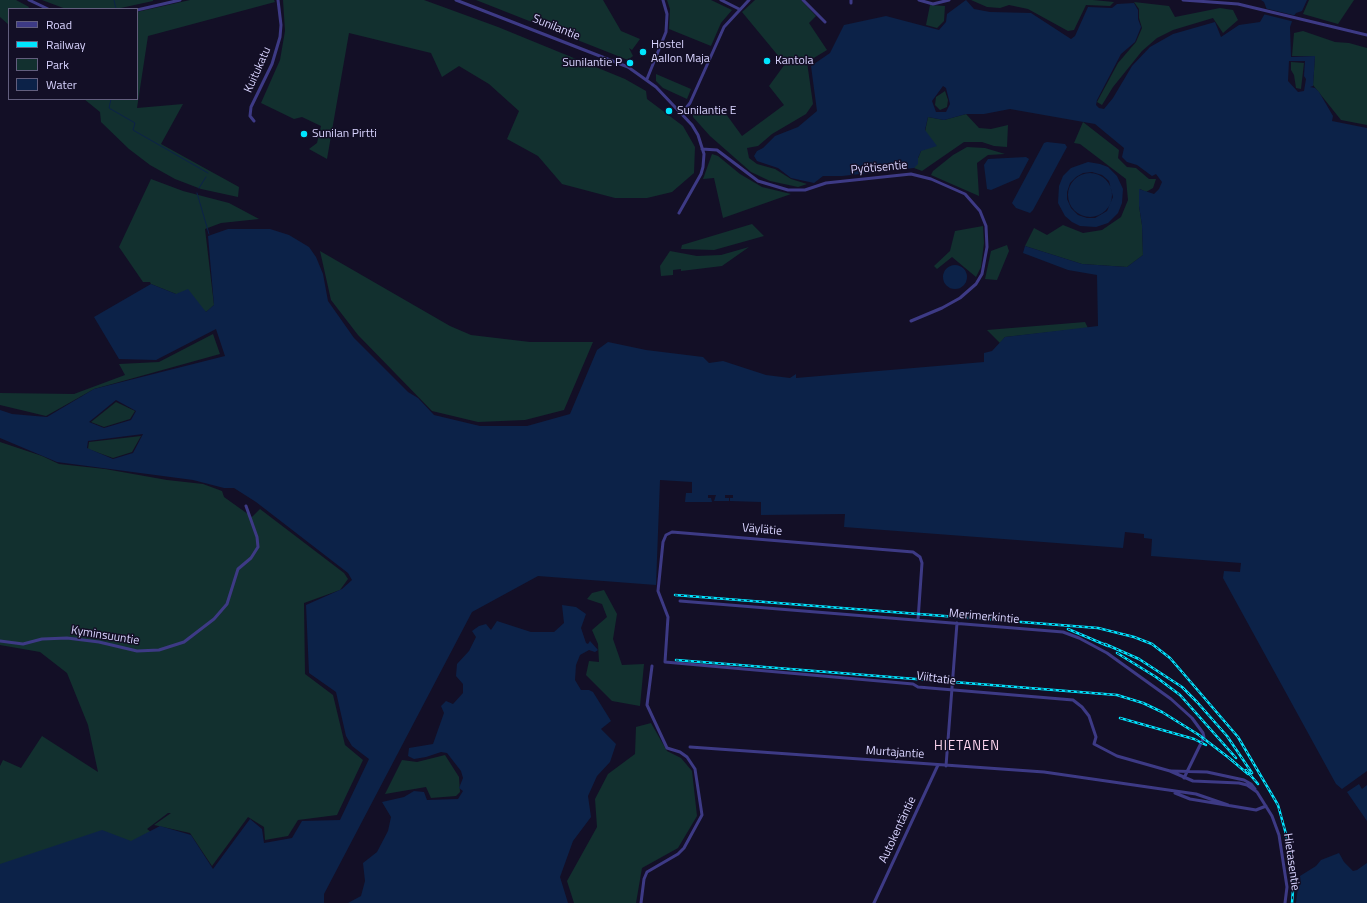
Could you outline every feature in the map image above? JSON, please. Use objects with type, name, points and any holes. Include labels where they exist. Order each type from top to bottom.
[{"type":"street","points":[[29,0],[46,8]]},
{"type":"street","points":[[155,0],[157,5]]},
{"type":"street","points":[[138,10],[180,0]]},
{"type":"street","name":"Kuitukatu","points":[[254,121],[250,116],[251,107],[272,64],[280,37],[281,25],[278,0]]},
{"type":"street","name":"Sunilantie","points":[[456,0],[634,70],[647,79],[682,113]]},
{"type":"street","points":[[647,79],[666,32],[667,14],[663,0]]},
{"type":"street","points":[[721,0],[740,9]]},
{"type":"street","points":[[679,213],[701,174],[704,161],[702,149],[695,130],[682,113],[690,103],[724,27],[749,0]]},
{"type":"street","points":[[803,0],[825,22]]},
{"type":"street","points":[[919,0],[933,4],[949,0]]},
{"type":"street","points":[[1183,0],[1226,2],[1258,8],[1367,36]]},
{"type":"street","name":"Pyötisentie","points":[[702,149],[717,150],[758,181],[788,190],[805,190],[826,183],[911,174],[931,179],[965,194],[980,211],[986,226],[987,247],[982,274],[976,284],[960,298],[942,308],[911,321]]},
{"type":"street","name":"Kyminsuuntie","points":[[0,642],[23,644],[42,639],[67,638],[99,642],[136,651],[159,650],[184,642],[214,619],[227,604],[238,570],[251,558],[258,547],[257,537],[246,506]]},
{"type":"street","name":"Väylätie","points":[[665,662],[668,616],[658,591],[663,542],[666,535],[672,532],[913,552],[920,557],[922,563],[918,620]]},
{"type":"street","name":"Merimerkintie","points":[[680,600],[1063,632],[1093,644],[1107,653],[1171,699],[1192,718],[1203,733],[1204,737],[1184,778]]},
{"type":"street","points":[[946,766],[957,624]]},
{"type":"street","name":"Viittatie","points":[[665,662],[913,684],[918,687],[1073,700],[1082,707],[1089,716],[1096,737],[1094,744],[1117,756],[1170,771],[1193,781],[1247,785],[1256,792]]},
{"type":"street","points":[[642,903],[644,879],[647,872],[678,854],[684,848],[702,815],[694,769],[687,758],[680,752],[667,748],[647,705],[652,666]]},
{"type":"street","name":"Murtajantie","points":[[690,747],[1044,772],[1144,785],[1169,791]]},
{"type":"street","name":"Autokentäntie","points":[[874,903],[938,765]]},
{"type":"street","name":"Viittatie","points":[[1170,771],[1207,772],[1244,780],[1252,784],[1266,806]]},
{"type":"street","points":[[1169,791],[1190,799],[1256,810],[1266,806]]},
{"type":"street","points":[[1169,791],[1209,797],[1228,805]]},
{"type":"street","name":"Hietasentie","points":[[1266,806],[1279,835],[1286,887],[1285,903]]},
{"type":"green space","points":[[0,0],[16,0],[29,7],[8,8],[8,24],[0,17]]},
{"type":"green space","points":[[42,0],[153,0],[121,8],[63,8]]},
{"type":"green space","points":[[190,0],[274,0],[275,2],[148,36],[137,108],[183,104],[161,144],[239,187],[238,197],[201,189],[175,179],[150,165],[129,149],[101,122],[100,112],[85,100],[138,100],[138,12]]},
{"type":"green space","points":[[283,0],[424,0],[498,27],[625,79],[646,91],[647,99],[683,126],[695,147],[694,173],[672,192],[647,198],[615,198],[562,184],[538,156],[507,139],[519,111],[489,84],[459,66],[442,77],[431,53],[349,33],[327,159],[309,149],[317,143],[321,126],[302,117],[294,119],[261,103],[280,60],[285,31]]},
{"type":"green space","points":[[476,0],[603,0],[621,31],[640,39],[632,50],[629,48],[633,56],[628,60]]},
{"type":"green space","points":[[667,0],[711,0],[732,10],[721,23],[711,46],[669,29],[670,9]]},
{"type":"green space","points":[[755,0],[801,0],[816,16],[809,23],[827,50],[807,62],[813,104],[806,114],[772,134],[758,146],[747,148],[749,158],[757,164],[775,169],[791,179],[807,184],[798,187],[770,181],[751,172],[710,136],[693,117],[693,112],[705,113],[717,108],[726,114],[742,136],[784,105],[769,86],[785,64],[742,12]]},
{"type":"green space","points":[[971,0],[1093,0],[1114,2],[1110,6],[1086,5],[1074,30],[1068,31],[1028,9],[1009,5],[1000,8],[987,7]]},
{"type":"green space","points":[[1309,0],[1354,0],[1338,24],[1303,14]]},
{"type":"green space","points":[[1134,2],[1169,6],[1175,17],[1220,8],[1233,10],[1238,20],[1223,33],[1213,18],[1173,30],[1157,38],[1142,51],[1113,87],[1102,105],[1097,102],[1118,63],[1136,42],[1142,28],[1139,18],[1139,9]]},
{"type":"green space","points":[[930,5],[945,6],[944,21],[937,28],[926,25]]},
{"type":"green space","points":[[1303,31],[1335,42],[1349,43],[1367,48],[1367,125],[1341,120],[1313,85],[1315,56],[1292,56],[1294,33]]},
{"type":"green space","points":[[1291,62],[1304,63],[1301,89],[1296,88],[1294,75],[1291,70]]},
{"type":"green space","points":[[656,74],[691,89],[687,99],[663,88],[656,81]]},
{"type":"green space","points":[[945,91],[948,100],[947,107],[940,110],[935,105],[936,97]]},
{"type":"green space","points":[[966,114],[979,128],[991,129],[1008,125],[1007,147],[994,146],[982,142],[964,142],[922,171],[914,168],[921,151],[928,117],[944,120]]},
{"type":"green space","points":[[1083,122],[1119,150],[1118,158],[1127,167],[1136,168],[1149,179],[1156,179],[1153,188],[1146,192],[1140,189],[1139,206],[1142,225],[1143,255],[1127,267],[1082,264],[1025,246],[1034,228],[1047,235],[1063,225],[1083,233],[1102,230],[1121,217],[1128,200],[1126,179],[1080,144],[1074,143]]},
{"type":"green space","points":[[967,147],[985,148],[1005,154],[988,155],[977,163],[979,196],[931,175],[933,171],[953,155]]},
{"type":"green space","points":[[712,154],[718,156],[740,174],[762,187],[791,194],[723,218],[714,178],[703,179]]},
{"type":"green space","points":[[151,179],[183,191],[229,203],[259,219],[221,223],[205,229],[214,305],[206,312],[176,294],[151,284],[150,282],[143,282],[119,247]]},
{"type":"green space","points":[[752,224],[764,236],[714,250],[681,249],[682,245]]},
{"type":"green space","points":[[983,226],[984,243],[981,267],[976,277],[952,257],[937,269],[934,266],[950,251],[955,231]]},
{"type":"green space","points":[[1007,245],[1009,251],[997,280],[985,279],[991,251]]},
{"type":"green space","points":[[749,247],[722,266],[681,271],[681,269],[673,270],[673,275],[661,276],[660,266],[670,251],[697,256],[721,255]]},
{"type":"green space","points":[[320,251],[450,326],[471,335],[530,342],[593,342],[564,410],[525,420],[478,422],[432,411],[358,335],[331,300]]},
{"type":"green space","points":[[1085,322],[1088,328],[1005,337],[1000,343],[987,330]]},
{"type":"green space","points":[[213,334],[220,354],[94,389],[46,416],[0,405],[0,393],[74,394],[125,375],[119,364],[159,362]]},
{"type":"green space","points":[[116,402],[135,411],[130,419],[104,427],[91,422]]},
{"type":"green space","points":[[141,436],[132,452],[113,458],[88,449],[89,442]]},
{"type":"green space","points":[[0,442],[42,456],[59,464],[105,469],[167,480],[203,484],[222,491],[224,497],[252,517],[260,509],[344,573],[348,579],[340,590],[304,603],[305,674],[333,695],[345,745],[363,760],[337,815],[298,820],[288,836],[265,840],[264,827],[248,817],[212,866],[190,833],[154,825],[171,813],[168,813],[147,829],[151,832],[149,849],[0,865],[0,766],[3,760],[21,768],[42,736],[98,772],[88,725],[67,673],[40,652],[0,645]]},
{"type":"green space","points":[[604,590],[617,614],[613,639],[622,665],[644,664],[640,706],[612,701],[586,675],[589,661],[599,662],[598,644],[592,630],[607,617],[602,604],[587,599],[592,593]]},
{"type":"green space","points":[[651,723],[667,751],[681,758],[692,771],[697,816],[678,848],[642,868],[636,903],[574,903],[567,881],[597,827],[595,799],[608,774],[635,754],[636,727]]},
{"type":"green space","points":[[445,755],[459,777],[460,792],[456,796],[431,798],[426,787],[385,794],[402,760],[417,762]]},
{"type":"water","points":[[966,0],[974,9],[990,12],[1031,13],[1071,39],[1075,36],[1088,7],[1112,8],[1117,4],[1134,3],[1138,10],[1138,19],[1141,27],[1135,42],[1121,54],[1097,100],[1096,105],[1099,108],[1104,109],[1113,98],[1132,66],[1150,47],[1173,34],[1215,22],[1221,37],[1239,25],[1260,22],[1267,10],[1264,2],[1261,0],[1307,0],[1302,11],[1296,13],[1294,16],[1290,27],[1291,57],[1315,56],[1313,86],[1310,87],[1315,88],[1319,92],[1333,116],[1332,121],[1367,128],[1367,771],[1342,789],[1336,784],[1223,578],[1224,571],[1240,572],[1241,563],[1151,556],[1152,539],[1144,538],[1144,534],[1125,532],[1123,548],[844,527],[845,514],[761,515],[761,502],[730,501],[730,498],[733,498],[733,495],[725,495],[725,498],[729,498],[729,501],[714,501],[716,495],[708,495],[708,498],[711,498],[712,502],[685,502],[686,493],[692,493],[692,482],[660,480],[656,585],[538,576],[472,612],[324,894],[324,903],[0,903],[0,864],[102,830],[131,841],[160,826],[191,835],[213,869],[250,819],[262,829],[264,843],[292,838],[302,821],[340,820],[369,759],[352,746],[346,736],[336,692],[309,673],[306,605],[342,589],[352,580],[348,573],[256,502],[234,488],[224,488],[193,480],[57,462],[0,438],[0,410],[12,414],[47,417],[94,389],[225,356],[216,329],[156,360],[119,359],[94,317],[151,284],[176,294],[188,289],[206,312],[214,305],[208,236],[228,229],[270,229],[289,235],[309,247],[316,257],[323,274],[328,301],[354,338],[408,392],[418,398],[434,415],[480,426],[527,426],[570,414],[597,350],[608,342],[646,350],[703,357],[709,363],[723,361],[766,375],[790,378],[796,374],[796,378],[984,362],[984,353],[992,351],[1005,337],[1098,326],[1097,275],[1068,270],[1023,253],[1025,246],[1082,264],[1127,267],[1143,255],[1139,189],[1154,194],[1159,189],[1162,182],[1156,174],[1152,176],[1137,165],[1127,162],[1122,157],[1124,148],[1095,124],[1010,109],[984,114],[966,114],[944,120],[928,117],[925,130],[937,146],[921,151],[918,158],[918,164],[914,168],[842,176],[823,176],[814,183],[791,178],[778,168],[757,161],[754,156],[757,151],[763,148],[775,136],[798,127],[817,111],[811,66],[830,53],[844,25],[886,16],[939,30],[946,22],[947,14]],"holes":[[[1289,61],[1305,61],[1304,76],[1306,79],[1304,91],[1298,92],[1288,81]],[[943,86],[946,88],[950,104],[946,112],[936,112],[932,101]],[[116,400],[136,411],[131,420],[104,428],[89,422]],[[143,434],[133,453],[113,459],[87,448],[88,441]]]},
{"type":"water","points":[[1044,143],[1065,144],[1067,147],[1030,213],[1016,208],[1012,203]]},
{"type":"water","points":[[1026,157],[1029,159],[1019,178],[991,190],[987,189],[984,165],[988,159]]},
{"type":"water","points":[[1088,162],[1100,164],[1108,167],[1117,176],[1123,189],[1122,203],[1118,213],[1108,223],[1096,227],[1080,226],[1065,216],[1058,203],[1059,186],[1063,176],[1071,168]],"holes":[[[1092,172],[1102,175],[1109,181],[1113,197],[1107,211],[1095,218],[1087,218],[1078,215],[1071,208],[1067,199],[1067,192],[1070,183],[1083,173]]]},
{"type":"water","points":[[1090,173],[1102,177],[1108,183],[1112,195],[1108,207],[1102,213],[1090,217],[1078,213],[1072,207],[1068,195],[1072,183],[1078,177]]},
{"type":"water","points":[[955,265],[960,266],[966,272],[966,282],[960,288],[955,289],[950,288],[944,282],[943,277],[944,272],[950,266]]},
{"type":"water","points":[[562,605],[576,607],[586,614],[581,628],[586,643],[588,644],[590,641],[598,650],[595,652],[589,650],[580,655],[576,665],[575,680],[581,690],[589,690],[593,692],[611,721],[601,729],[616,744],[610,762],[597,776],[588,796],[591,817],[573,841],[560,877],[568,903],[348,903],[361,896],[365,881],[363,863],[377,852],[388,831],[391,817],[382,802],[404,797],[414,791],[424,792],[427,800],[458,799],[463,791],[459,788],[463,778],[461,771],[447,753],[441,752],[414,759],[408,756],[409,748],[433,744],[444,713],[441,706],[446,701],[453,704],[463,693],[463,684],[456,676],[457,664],[469,651],[476,637],[472,631],[479,626],[486,624],[491,630],[497,621],[531,632],[554,632],[564,623]]},
{"type":"water","points":[[1359,784],[1362,789],[1367,785],[1367,821],[1347,792]]},
{"type":"water","points":[[1339,853],[1344,862],[1353,871],[1367,863],[1367,903],[1296,903],[1298,887],[1301,884],[1300,876],[1316,866],[1321,860]]},
{"type":"pier","points":[[1264,8],[1297,16],[1295,22],[1263,14],[1265,10]]},
{"type":"waterway","points":[[114,0],[116,8]]},
{"type":"waterway","points":[[111,100],[109,108],[135,123],[133,130],[208,173]]},
{"type":"waterway","points":[[199,188],[206,177]]},
{"type":"waterway","points":[[197,193],[209,234]]},
{"type":"railway","points":[[675,595],[1098,628],[1134,637],[1152,644],[1170,658],[1238,737],[1278,805],[1292,856],[1294,877],[1292,903]]},
{"type":"railway","points":[[1068,629],[1108,646]]},
{"type":"railway","points":[[1105,644],[1139,659],[1182,687],[1227,736],[1252,773]]},
{"type":"railway","points":[[1117,653],[1156,677],[1180,695],[1236,758]]},
{"type":"railway","points":[[676,660],[1117,695],[1143,703],[1162,712],[1199,735],[1233,761]]},
{"type":"railway","points":[[1120,718],[1194,739],[1206,745]]},
{"type":"railway","points":[[1229,758],[1248,774]]},
{"type":"railway","points":[[1246,770],[1258,784]]},
{"type":"place","name":"Hostel Aallon Maja","points":[[643,52]]},
{"type":"place","name":"Kantola","points":[[767,61]]},
{"type":"place","name":"Sunilantie P","points":[[630,63]]},
{"type":"place","name":"Sunilantie E","points":[[669,111]]},
{"type":"place","name":"Sunilan Pirtti","points":[[304,134]]},
{"type":"district","name":"HIETANEN","points":[[967,747]]}]
